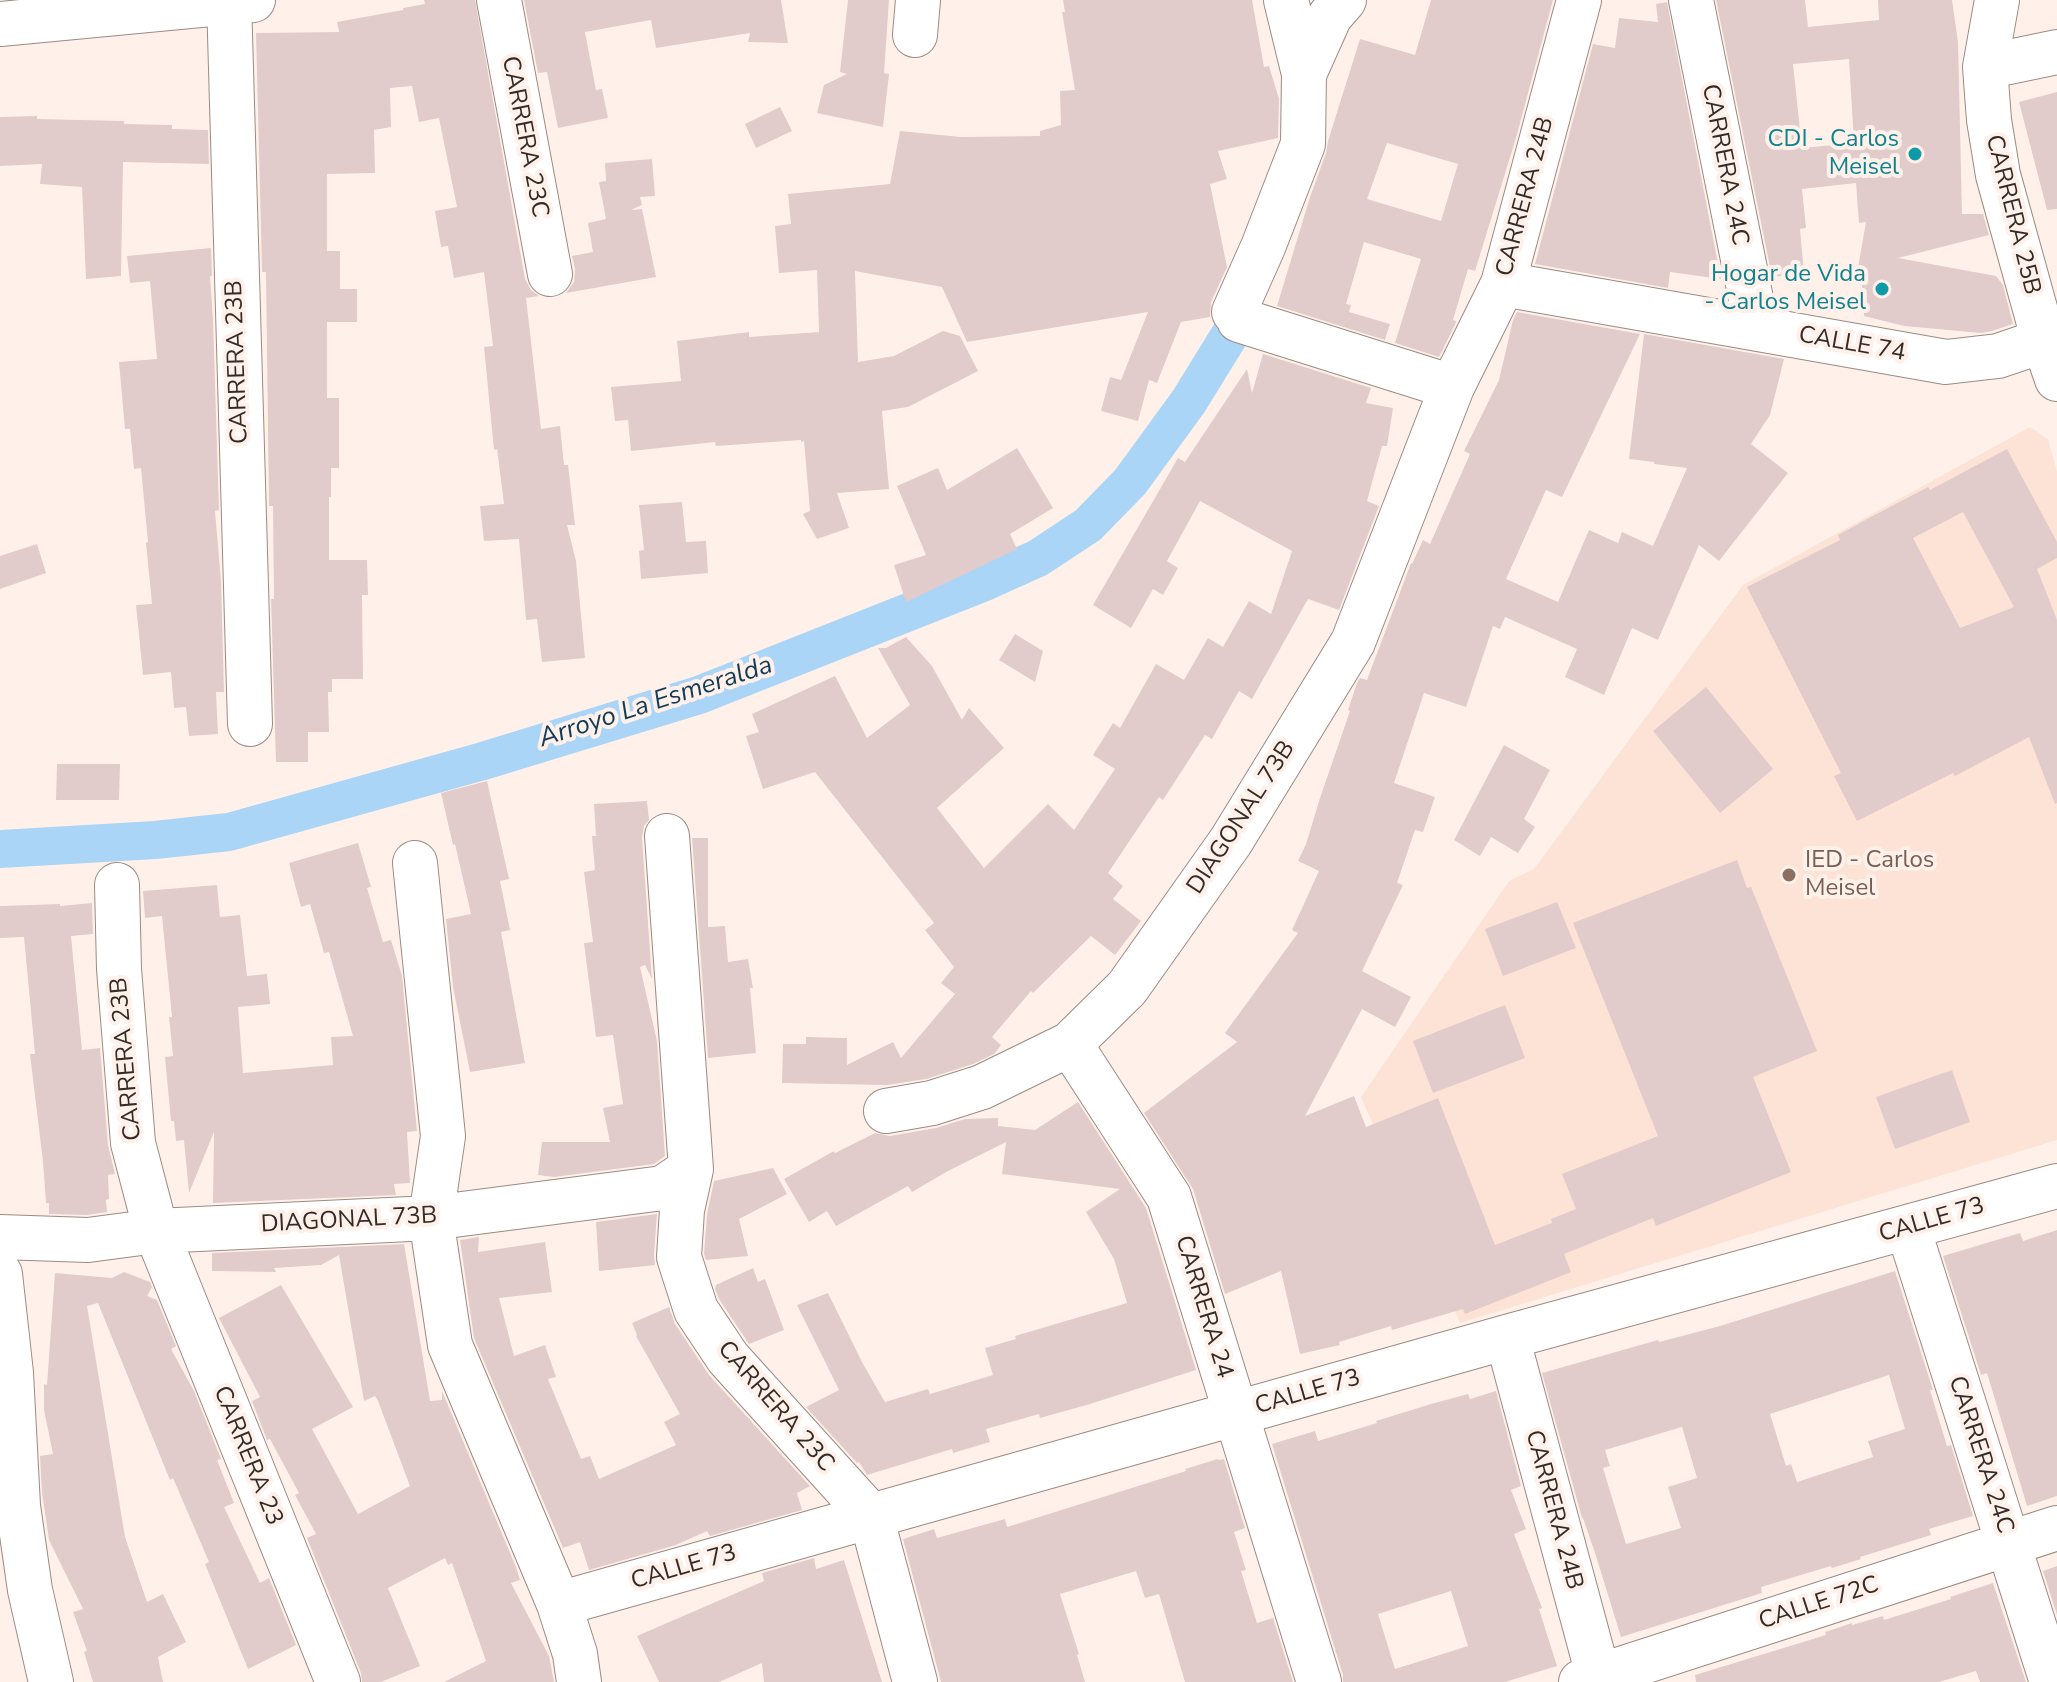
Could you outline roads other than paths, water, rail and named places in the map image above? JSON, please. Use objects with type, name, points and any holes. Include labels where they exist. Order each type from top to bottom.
[{"type":"street","name":"CARRERA 23C","points":[[499,0],[550,274]]},
{"type":"street","points":[[1286,0],[1304,74],[1303,144],[1237,316],[1452,387]]},
{"type":"street","points":[[1304,74],[1330,16],[1344,0]]},
{"type":"street","name":"CARRERA 24B","points":[[1452,387],[1503,284],[1579,0]]},
{"type":"street","name":"CARRERA 24C","points":[[1691,0],[1757,329]]},
{"type":"street","name":"CARRERA 25B","points":[[1997,0],[1985,67],[1989,120],[1998,175],[2053,352]]},
{"type":"street","points":[[0,24],[237,1]]},
{"type":"street","name":"CARRERA 23B","points":[[237,1],[250,724]]},
{"type":"street","points":[[1985,67],[2057,52]]},
{"type":"street","name":"CALLE 74","points":[[1503,284],[1946,362],[2053,352]]},
{"type":"street","name":"DIAGONAL 73B","points":[[886,1111],[932,1103],[982,1087],[1070,1044],[1127,988],[1223,853],[1353,642],[1452,387]]},
{"type":"street","name":"CARRERA 23C","points":[[667,836],[691,1169],[682,1210],[679,1257],[696,1310],[728,1358],[871,1516],[915,1682]]},
{"type":"street","points":[[415,863],[443,1136],[431,1218],[450,1345],[559,1604],[575,1654],[579,1682]]},
{"type":"street","name":"CARRERA 23B","points":[[117,885],[119,969],[133,1143],[156,1231]]},
{"type":"street","name":"CARRERA 24","points":[[1070,1044],[1169,1197],[1319,1682]]},
{"type":"street","name":"DIAGONAL 73B","points":[[0,1237],[88,1240],[156,1231],[431,1218],[663,1188],[691,1169]]},
{"type":"street","name":"CALLE 73","points":[[559,1604],[2057,1186]]},
{"type":"street","name":"CARRERA 24C","points":[[1908,1228],[2052,1682]]},
{"type":"street","name":"CARRERA 23","points":[[156,1231],[338,1682]]},
{"type":"street","points":[[0,1274],[11,1373],[18,1506],[30,1590],[51,1682]]},
{"type":"street","name":"CARRERA 24B","points":[[1507,1337],[1593,1680]]},
{"type":"street","name":"CALLE 72C","points":[[1593,1680],[2057,1528]]},
{"type":"waterway","name":"Arroyo La Esmeralda","points":[[0,849],[155,840],[229,832],[483,761],[699,695],[987,581],[1038,558],[1088,525],[1130,482],[1189,401],[1239,320]]},
{"type":"place","name":"CDI - Carlos Meisel","points":[[1915,154]]},
{"type":"place","name":"Hogar de Vida - Carlos Meisel","points":[[1882,289]]},
{"type":"place","name":"IED - Carlos Meisel","points":[[1789,875]]}]
